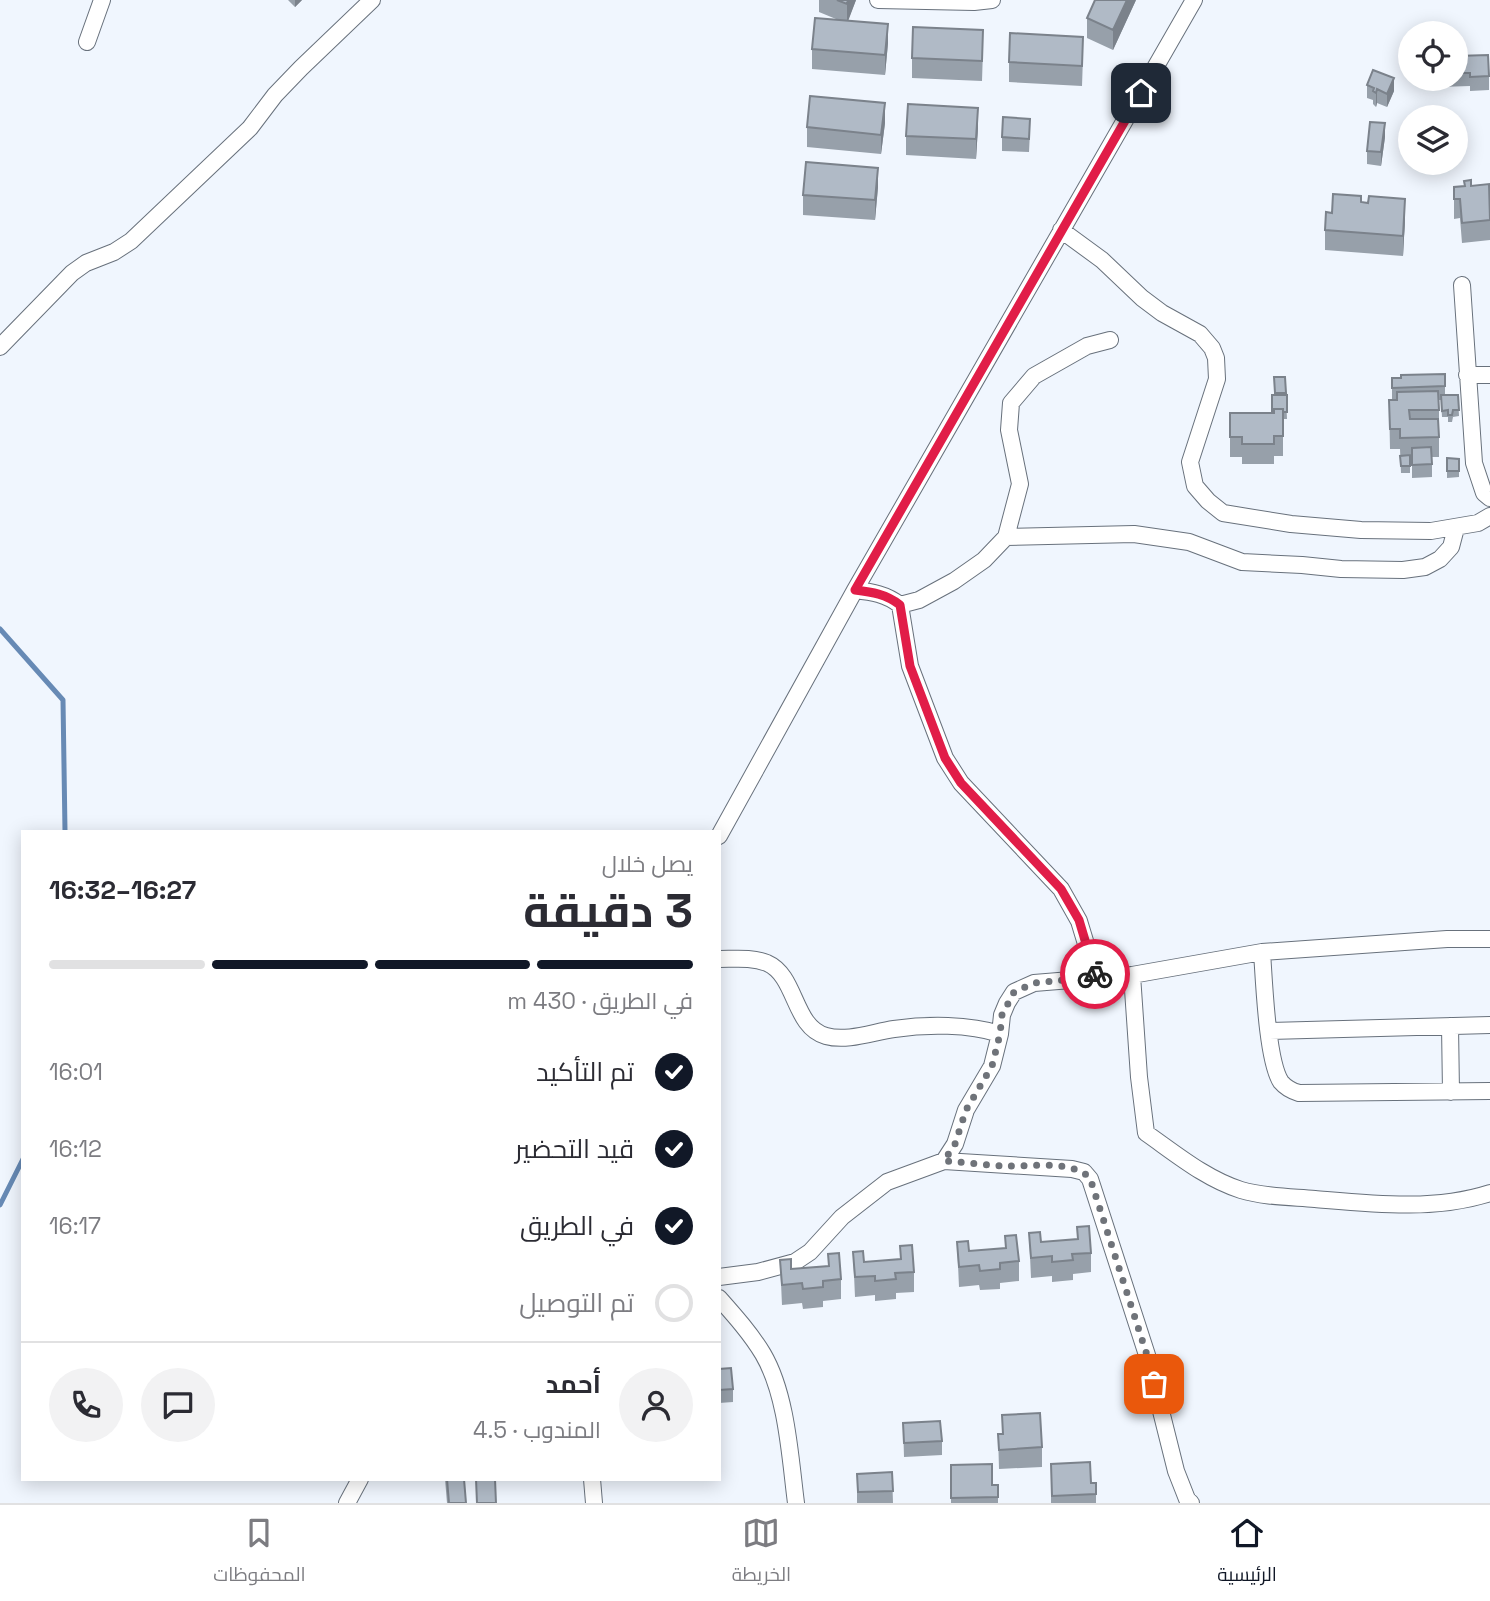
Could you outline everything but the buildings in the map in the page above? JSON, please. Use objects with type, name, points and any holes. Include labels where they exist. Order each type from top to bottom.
[{"type":"street","points":[[87,42],[102,0]]},
{"type":"street","points":[[0,347],[72,273],[86,262],[114,252],[141,232],[250,128],[275,95],[372,0]]},
{"type":"street","points":[[878,0],[992,0]]},
{"type":"street","points":[[721,832],[855,590],[1194,0]]},
{"type":"street","points":[[1060,230],[1102,260],[1162,313],[1200,334],[1212,348],[1216,358],[1217,379],[1190,462],[1195,486],[1223,513],[1291,524],[1431,531],[1478,523],[1490,516]]},
{"type":"street","points":[[1462,285],[1474,463],[1484,494],[1490,498]]},
{"type":"street","points":[[855,590],[883,595],[900,605],[919,600],[954,581],[984,560],[1006,537],[1020,484],[1009,430],[1011,403],[1034,376],[1087,346],[1110,340]]},
{"type":"street","points":[[1467,375],[1490,375]]},
{"type":"street","points":[[1006,537],[1134,534],[1189,542],[1242,562],[1350,570],[1403,570],[1425,567],[1440,559],[1451,547],[1456,528]]},
{"type":"street","points":[[900,605],[910,666],[945,758],[961,783],[1061,889],[1079,920],[1096,977]]},
{"type":"street","points":[[944,1161],[955,1144],[966,1110],[992,1066],[1002,1015],[1014,992],[1034,983],[1132,975],[1262,952],[1447,939],[1490,939]]},
{"type":"street","points":[[1262,952],[1269,1031],[1276,1071],[1281,1081],[1292,1091],[1490,1091]]},
{"type":"street","points":[[721,959],[752,959],[768,963],[778,970],[799,1009],[822,1035],[862,1035],[897,1028],[955,1026],[1000,1034]]},
{"type":"street","points":[[1132,975],[1146,1133],[1195,1167],[1243,1191],[1289,1197],[1401,1205],[1490,1193]]},
{"type":"street","points":[[1269,1031],[1490,1025]]},
{"type":"street","points":[[1450,1026],[1451,1092]]},
{"type":"street","points":[[721,1277],[758,1272],[795,1262],[810,1252],[842,1217],[887,1182],[944,1161],[1059,1167],[1084,1172],[1090,1178],[1147,1355],[1168,1444],[1187,1499],[1191,1503]]},
{"type":"street","points":[[721,1300],[765,1356],[777,1388],[788,1436],[796,1503]]},
{"type":"street","points":[[347,1503],[359,1481]]},
{"type":"street","points":[[592,1481],[594,1503]]},
{"type":"waterway","points":[[0,629],[63,700],[65,830]]},
{"type":"waterway","points":[[0,1205],[21,1163]]},
{"type":"way so far","points":[[1095,974],[1096,977],[1034,983],[1014,992],[1002,1015],[992,1066],[966,1110],[955,1144],[944,1161],[1059,1167],[1084,1172],[1090,1178],[1154,1384]]},
{"type":"route","points":[[1095,974],[1079,920],[1061,889],[961,783],[945,758],[910,666],[900,605],[875,592],[855,590],[1141,93]]}]
